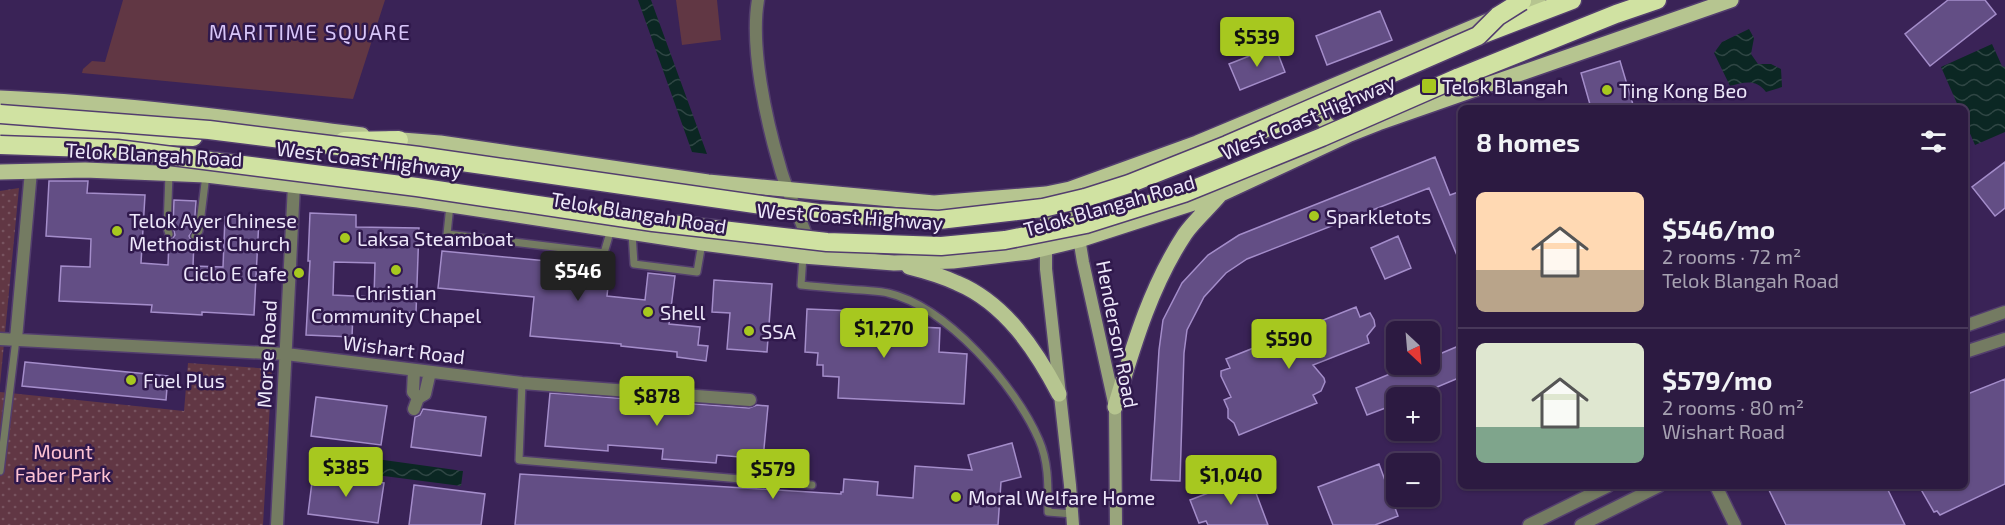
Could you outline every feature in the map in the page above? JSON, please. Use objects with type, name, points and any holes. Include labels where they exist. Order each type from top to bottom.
[{"type":"highway","points":[[1478,36],[1498,16],[1526,0]]},
{"type":"highway","name":"West Coast Highway","points":[[0,114],[209,130],[419,156],[818,213],[939,220],[1043,208],[1129,184],[1478,36],[1572,0]]},
{"type":"highway","name":"West Coast Highway","points":[[0,145],[117,148],[417,187],[653,222],[827,242],[941,246],[1005,240],[1086,224],[1184,193],[1468,74],[1616,14],[1657,0]]},
{"type":"highway","points":[[0,130],[318,141],[399,140]]},
{"type":"main road","name":"Telok Blangah Road","points":[[0,98],[61,101],[224,117],[399,140],[440,143],[619,170],[788,190],[934,203],[1046,194],[1070,189],[1197,143],[1538,0]]},
{"type":"main road","name":"Telok Blangah Road","points":[[0,172],[85,170],[206,175],[450,205],[825,259],[894,263],[953,261],[1046,248],[1079,240],[1221,194],[1350,134],[1731,0]]},
{"type":"main road","points":[[1320,92],[1318,107],[1324,121],[1335,131],[1350,134]]},
{"type":"main road","name":"Henderson Road","points":[[1070,189],[1115,407],[1116,525]]},
{"type":"main road","points":[[1046,194],[1046,269],[1073,519]]},
{"type":"main road","points":[[1115,407],[1137,334],[1159,278],[1186,232],[1221,194]]},
{"type":"main road","points":[[894,263],[959,284],[996,309],[1017,329],[1036,353],[1059,394]]},
{"type":"street","points":[[758,0],[754,20],[762,88],[780,168],[806,236],[813,249],[825,259]]},
{"type":"street","points":[[16,339],[31,171]]},
{"type":"street","name":"Morse Road","points":[[277,525],[294,185]]},
{"type":"street","points":[[1968,325],[2005,312]]},
{"type":"street","name":"Wishart Road","points":[[0,339],[286,354],[522,383],[750,400]]},
{"type":"street","points":[[1968,351],[2005,339]]},
{"type":"street","points":[[414,370],[413,392],[416,404],[425,394],[430,372]]},
{"type":"street","points":[[1529,525],[1602,489]]},
{"type":"street","points":[[1581,525],[1653,489]]},
{"type":"street","points":[[1717,489],[1735,525]]},
{"type":"lane","points":[[169,173],[167,228],[169,234]]},
{"type":"lane","points":[[195,236],[199,231],[206,175]]},
{"type":"lane","points":[[450,205],[447,234],[604,253],[611,229]]},
{"type":"lane","points":[[632,232],[634,264],[697,272],[702,243]]},
{"type":"lane","points":[[803,256],[801,285],[888,293],[919,304],[946,322],[973,347],[1026,414],[1040,441],[1047,469],[1048,512],[1073,519]]},
{"type":"lane","points":[[0,471],[16,339]]},
{"type":"lane","points":[[522,383],[519,460],[812,485]]},
{"type":"green space","points":[[123,0],[385,0],[353,99],[82,73],[92,61],[105,62]]},
{"type":"green space","points":[[676,0],[717,0],[721,40],[682,45]]},
{"type":"green space","name":"Mount Faber Park","points":[[19,188],[0,385],[0,191]]},
{"type":"green space","name":"Mount Faber Park","points":[[188,363],[272,369],[263,525],[0,525],[0,392],[184,411]]},
{"type":"water","points":[[638,0],[651,0],[707,154],[692,152]]},
{"type":"water","points":[[1749,29],[1754,38],[1751,54],[1758,64],[1771,64],[1781,69],[1782,87],[1766,92],[1754,83],[1730,86],[1714,53],[1722,42]]},
{"type":"water","points":[[1992,44],[2002,66],[2005,67],[2005,132],[1975,145],[1968,129],[1968,105],[1958,105],[1941,67]]},
{"type":"water","points":[[355,456],[463,471],[461,486],[353,472]]},
{"type":"building","points":[[1948,0],[1985,0],[1996,14],[1930,66],[1905,34]]},
{"type":"building","points":[[1380,11],[1392,40],[1327,65],[1316,36]]},
{"type":"building","points":[[1275,46],[1285,72],[1240,90],[1229,64]]},
{"type":"building","name":"Ting Kong Beo","points":[[1620,61],[1633,105],[1590,105],[1581,73]]},
{"type":"building","points":[[1435,157],[1450,195],[1458,192],[1458,258],[1429,188],[1247,259],[1226,273],[1204,297],[1187,330],[1184,353],[1180,481],[1151,480],[1163,320],[1182,283],[1208,255],[1239,235]]},
{"type":"building","points":[[2005,162],[2005,208],[1995,216],[1972,187]]},
{"type":"building","points":[[49,181],[88,181],[87,193],[145,195],[141,263],[168,265],[169,240],[175,235],[174,200],[196,201],[194,229],[189,236],[194,241],[193,266],[223,267],[225,217],[259,219],[254,315],[151,312],[152,305],[59,301],[61,266],[90,267],[91,239],[46,236]]},
{"type":"building","points":[[310,213],[356,215],[356,227],[419,228],[416,313],[353,312],[352,337],[306,335],[310,261],[308,261]],"holes":[[[334,262],[375,263],[374,297],[333,295]]]},
{"type":"building","points":[[1398,236],[1411,268],[1385,279],[1371,248]]},
{"type":"building","points":[[442,251],[610,267],[607,296],[645,300],[648,273],[675,276],[669,324],[700,327],[698,345],[708,346],[706,361],[677,357],[677,352],[621,346],[621,344],[530,336],[534,297],[438,288]]},
{"type":"building","name":"SSA","points":[[714,280],[772,284],[767,352],[727,349],[730,313],[712,312]]},
{"type":"building","points":[[1356,307],[1360,317],[1370,313],[1374,320],[1375,326],[1367,336],[1369,343],[1313,365],[1325,382],[1321,391],[1313,395],[1317,403],[1239,435],[1234,423],[1228,418],[1228,409],[1224,400],[1231,397],[1221,376],[1221,371],[1230,368],[1226,359]]},
{"type":"building","points":[[807,309],[879,312],[878,325],[940,328],[939,352],[967,354],[964,404],[838,398],[839,377],[823,376],[823,365],[817,365],[818,353],[805,352]]},
{"type":"building","points":[[1458,346],[1458,378],[1437,387],[1386,387],[1386,408],[1367,415],[1356,388],[1387,375],[1440,375],[1440,354]]},
{"type":"building","points":[[25,362],[168,376],[166,400],[22,386]]},
{"type":"building","points":[[2005,379],[2005,484],[1940,515],[1937,511],[1934,512],[1921,489],[1968,489],[1968,394]]},
{"type":"building","points":[[550,393],[749,408],[757,405],[768,406],[763,459],[717,455],[716,463],[662,459],[663,449],[608,445],[608,451],[545,446]]},
{"type":"building","points":[[316,397],[387,406],[381,445],[311,436]]},
{"type":"building","points":[[423,409],[486,417],[481,456],[411,447],[415,417],[420,415]]},
{"type":"building","points":[[1012,443],[1021,477],[1001,482],[998,525],[515,525],[520,474],[841,494],[844,479],[878,482],[877,495],[913,498],[915,466],[972,470],[968,455]]},
{"type":"building","points":[[1379,464],[1386,483],[1386,507],[1395,507],[1398,516],[1375,525],[1333,525],[1318,487]]},
{"type":"building","points":[[313,474],[384,483],[378,523],[308,514]]},
{"type":"building","points":[[1250,477],[1268,525],[1208,525],[1206,521],[1199,523],[1190,500]]},
{"type":"building","points":[[414,485],[485,494],[481,525],[409,525]]},
{"type":"building","points":[[1768,489],[1887,489],[1905,525],[1786,525]]},
{"type":"place","name":"Telok Blangah","points":[[1429,86]]},
{"type":"place","name":"Ting Kong Beo","points":[[1607,90]]},
{"type":"place","name":"Sparkletots","points":[[1314,216]]},
{"type":"place","name":"Telok Ayer Chinese Methodist Church","points":[[117,231]]},
{"type":"place","name":"Laksa Steamboat","points":[[345,238]]},
{"type":"place","name":"Christian Community Chapel","points":[[396,270]]},
{"type":"place","name":"Ciclo E Cafe","points":[[299,273]]},
{"type":"place","name":"Shell","points":[[648,312]]},
{"type":"place","name":"SSA","points":[[749,331]]},
{"type":"place","name":"Fuel Plus","points":[[131,380]]},
{"type":"place","name":"Moral Welfare Home","points":[[956,497]]},
{"type":"district","name":"MARITIME SQUARE","points":[[310,31]]}]
